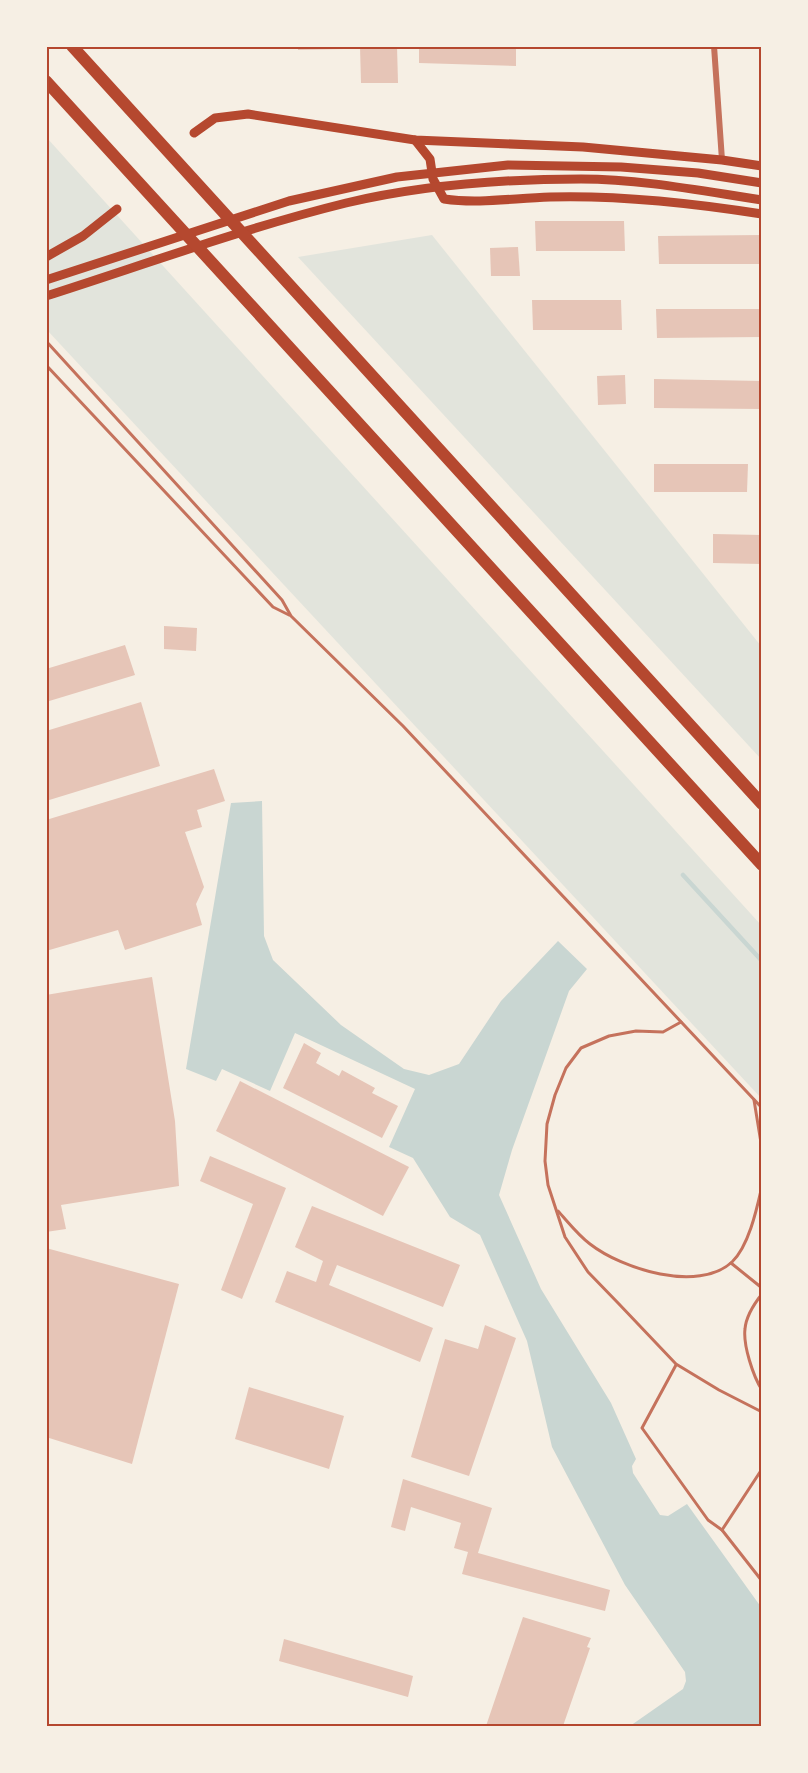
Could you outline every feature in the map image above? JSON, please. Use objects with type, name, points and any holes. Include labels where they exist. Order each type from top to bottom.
[{"type":"highway","points":[[72,46],[762,804]]},
{"type":"highway","points":[[46,81],[762,865]]},
{"type":"main road","points":[[194,133],[215,118],[248,114],[415,140],[583,147],[762,166]]},
{"type":"main road","points":[[415,140],[430,159],[433,179],[444,199],[463,202],[550,197],[627,198],[706,205],[762,214]]},
{"type":"main road","points":[[46,280],[289,201],[397,177],[508,165],[621,167],[698,173],[762,183]]},
{"type":"main road","points":[[46,296],[257,228],[347,203],[432,188],[518,181],[583,179],[671,186],[762,200]]},
{"type":"main road","points":[[46,256],[83,236],[117,209]]},
{"type":"street","points":[[714,46],[722,160]]},
{"type":"lane","points":[[46,341],[282,600],[291,616],[403,726],[762,1108]]},
{"type":"lane","points":[[46,365],[273,607],[291,616]]},
{"type":"lane","points":[[681,1022],[663,1032],[636,1031],[609,1036],[581,1048],[566,1068],[555,1095],[547,1125],[545,1161],[548,1185],[565,1237],[588,1272],[676,1364],[762,1412]]},
{"type":"lane","points":[[754,1100],[762,1149]]},
{"type":"lane","points":[[556,1210],[591,1244],[617,1259],[647,1270],[681,1277],[707,1275],[731,1263],[740,1251],[750,1228],[762,1186]]},
{"type":"lane","points":[[731,1263],[762,1288]]},
{"type":"lane","points":[[762,1294],[751,1309],[745,1330],[748,1355],[762,1390]]},
{"type":"lane","points":[[676,1364],[642,1428],[708,1520],[722,1530],[762,1581]]},
{"type":"lane","points":[[722,1530],[762,1469]]},
{"type":"shaded area","points":[[47,138],[761,925],[761,1098],[47,330]]},
{"type":"shaded area","points":[[432,235],[761,646],[761,759],[298,257]]},
{"type":"shaded area","points":[[262,801],[264,936],[273,960],[341,1025],[404,1069],[429,1075],[459,1064],[501,1001],[558,941],[587,969],[569,991],[512,1150],[499,1195],[541,1289],[611,1403],[636,1459],[632,1466],[633,1473],[660,1515],[668,1516],[687,1504],[761,1607],[761,1726],[630,1726],[683,1689],[686,1681],[685,1672],[625,1585],[552,1447],[527,1341],[480,1235],[450,1217],[413,1158],[389,1147],[415,1089],[295,1033],[270,1091],[222,1069],[216,1081],[186,1069],[231,803]]},
{"type":"building","points":[[298,46],[344,46],[344,49],[298,50]]},
{"type":"building","points":[[360,46],[397,46],[398,83],[361,83]]},
{"type":"building","points":[[419,46],[516,46],[516,66],[419,63]]},
{"type":"building","points":[[535,221],[624,221],[625,251],[536,251]]},
{"type":"building","points":[[762,235],[762,264],[659,264],[658,236]]},
{"type":"building","points":[[518,247],[520,276],[491,276],[490,248]]},
{"type":"building","points":[[532,300],[621,300],[622,330],[533,330]]},
{"type":"building","points":[[656,309],[762,309],[762,337],[657,338]]},
{"type":"building","points":[[625,375],[626,404],[598,405],[597,376]]},
{"type":"building","points":[[654,379],[762,381],[762,409],[654,408]]},
{"type":"building","points":[[654,464],[748,464],[747,492],[654,492]]},
{"type":"building","points":[[713,534],[762,535],[762,564],[713,563]]},
{"type":"building","points":[[164,626],[197,628],[196,651],[164,649]]},
{"type":"building","points":[[125,645],[135,675],[46,702],[46,669]]},
{"type":"building","points":[[141,702],[160,766],[46,801],[46,731]]},
{"type":"building","points":[[214,769],[225,801],[197,810],[202,827],[185,832],[204,887],[196,904],[202,925],[125,950],[118,930],[46,951],[46,820]]},
{"type":"building","points":[[152,977],[175,1121],[179,1186],[61,1205],[66,1229],[46,1232],[46,995]]},
{"type":"building","points":[[304,1043],[321,1053],[316,1063],[339,1076],[342,1070],[375,1088],[372,1093],[398,1106],[382,1138],[283,1088]]},
{"type":"building","points":[[240,1081],[409,1167],[383,1216],[216,1131]]},
{"type":"building","points":[[210,1156],[286,1188],[242,1299],[221,1290],[253,1204],[200,1181]]},
{"type":"building","points":[[312,1206],[460,1265],[443,1307],[337,1265],[329,1285],[433,1328],[420,1362],[275,1302],[287,1271],[316,1282],[323,1261],[295,1247]]},
{"type":"building","points":[[46,1248],[179,1284],[132,1464],[46,1437]]},
{"type":"building","points":[[485,1325],[516,1338],[469,1476],[411,1457],[445,1339],[478,1349]]},
{"type":"building","points":[[249,1387],[344,1416],[329,1469],[235,1439]]},
{"type":"building","points":[[403,1479],[492,1508],[478,1553],[610,1590],[605,1611],[462,1574],[468,1552],[454,1548],[461,1523],[411,1507],[405,1531],[391,1527]]},
{"type":"building","points":[[523,1617],[591,1638],[587,1647],[590,1648],[563,1726],[486,1726]]},
{"type":"building","points":[[284,1639],[413,1676],[408,1697],[279,1661]]},
{"type":"waterway","points":[[683,875],[762,961]]}]
